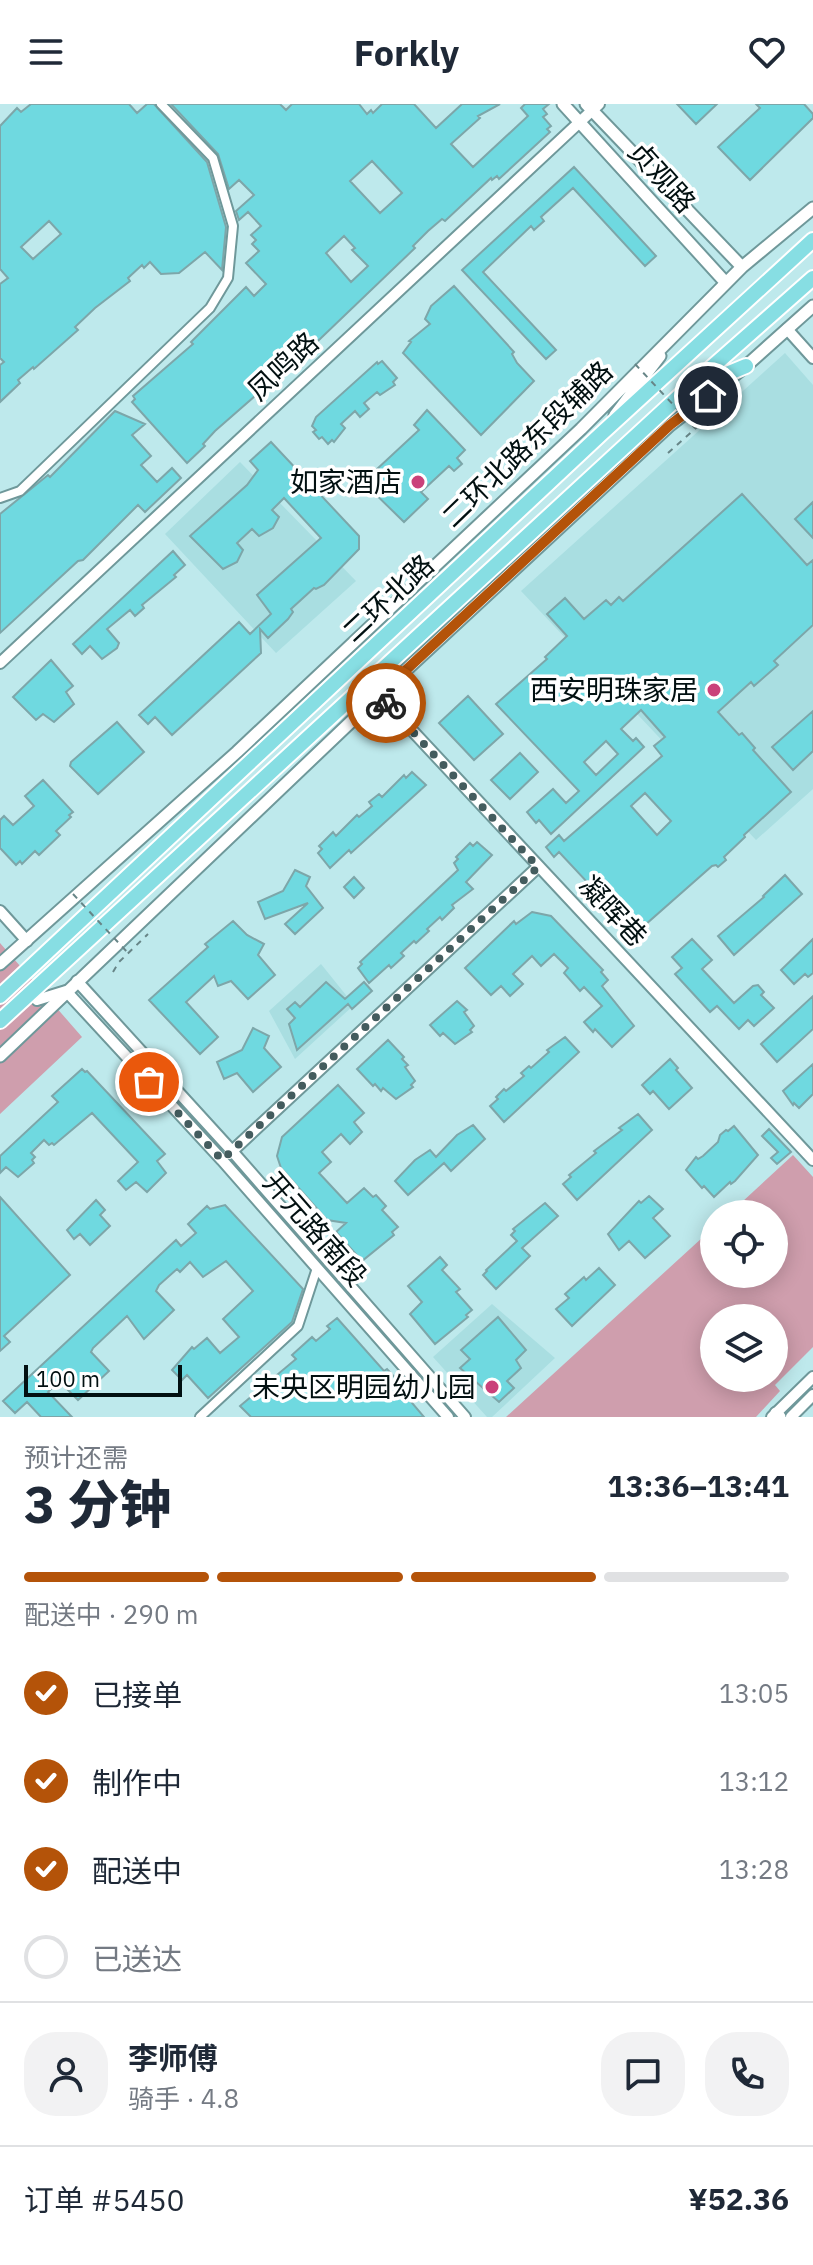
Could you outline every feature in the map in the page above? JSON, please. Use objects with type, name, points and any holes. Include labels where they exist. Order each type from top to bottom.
[{"type":"highway","name":"二环北路","points":[[0,996],[813,240]]},
{"type":"highway","name":"二环北路","points":[[0,1021],[686,390],[813,278]]},
{"type":"highway","points":[[686,390],[746,366]]},
{"type":"highway","points":[[0,1035],[37,1000],[68,957]]},
{"type":"main road","name":"贞观路","points":[[563,104],[726,283]]},
{"type":"main road","name":"贞观路","points":[[592,106],[742,267]]},
{"type":"main road","name":"二环北路东段辅路","points":[[0,964],[295,699],[581,429],[742,267],[813,209]]},
{"type":"main road","points":[[0,1056],[379,695],[670,425],[746,366],[813,306]]},
{"type":"main road","points":[[601,434],[682,327]]},
{"type":"street","points":[[0,498],[20,491],[210,308],[228,278],[233,226],[213,158],[161,104]]},
{"type":"street","name":"凤鸣路","points":[[0,663],[580,122],[592,106]]},
{"type":"street","points":[[787,329],[813,358]]},
{"type":"street","name":"凝晖巷","points":[[379,695],[813,1160]]},
{"type":"street","points":[[222,1160],[538,867]]},
{"type":"street","points":[[0,911],[27,941]]},
{"type":"street","name":"开元路南段","points":[[77,981],[232,1151],[465,1417]]},
{"type":"street","points":[[37,1000],[66,991]]},
{"type":"street","name":"开元路南段","points":[[66,991],[222,1160],[448,1417]]},
{"type":"street","points":[[200,1417],[298,1326],[317,1268]]},
{"type":"street","points":[[776,1416],[813,1377]]},
{"type":"street","points":[[791,1417],[813,1395]]},
{"type":"path","points":[[635,364],[695,428]]},
{"type":"path","points":[[668,453],[715,411]]},
{"type":"path","points":[[73,894],[128,953]]},
{"type":"path","points":[[113,972],[148,934]]},
{"type":"shaded area","name":"西安明珠家居","points":[[785,353],[813,385],[813,789],[756,840],[521,591]]},
{"type":"shaded area","points":[[240,462],[356,581],[276,653],[165,534]]},
{"type":"shaded area","points":[[0,943],[82,1037],[0,1114]]},
{"type":"shaded area","points":[[321,964],[354,1005],[295,1059],[269,1011]]},
{"type":"shaded area","points":[[793,1155],[813,1177],[813,1347],[788,1372],[788,1304],[700,1304],[700,1392],[779,1392],[756,1417],[506,1417],[700,1240],[700,1288],[788,1288],[788,1200],[744,1200]]},
{"type":"shaded area","name":"未央区明园幼儿园","points":[[492,1304],[555,1358],[492,1417],[487,1417],[433,1357]]},
{"type":"building","points":[[31,104],[129,104],[137,113],[147,104],[154,104],[207,162],[226,227],[222,270],[205,252],[179,273],[161,274],[150,262],[144,268],[142,265],[128,278],[130,281],[75,327],[78,330],[18,380],[20,383],[0,402],[0,365],[4,362],[0,358],[0,284],[8,278],[0,269],[0,126],[17,108],[21,112]],"holes":[[[49,221],[61,234],[33,259],[21,247]]]},
{"type":"building","points":[[171,104],[280,104],[286,110],[292,104],[359,104],[367,114],[371,110],[373,113],[382,104],[414,104],[436,128],[462,104],[500,104],[478,116],[480,118],[451,144],[473,167],[528,116],[521,108],[525,104],[549,104],[543,109],[547,114],[543,117],[551,126],[547,129],[550,132],[499,179],[497,176],[491,178],[445,221],[442,219],[428,231],[413,246],[415,248],[320,339],[215,431],[187,463],[132,402],[135,399],[133,396],[193,344],[191,342],[246,287],[254,296],[266,284],[246,263],[259,251],[252,244],[256,240],[251,235],[261,226],[248,212],[239,220],[236,211],[254,195],[239,180],[229,189],[218,154]],"holes":[[[372,161],[402,193],[380,213],[350,181]],[[344,236],[355,248],[352,250],[368,266],[351,282],[326,253]]]},
{"type":"building","points":[[677,104],[717,104],[696,124]]},
{"type":"building","points":[[756,104],[804,104],[813,118],[750,180],[718,147],[760,108]]},
{"type":"building","points":[[574,167],[656,256],[645,266],[573,188],[541,217],[544,221],[534,230],[531,226],[483,272],[556,350],[546,359],[462,270]]},
{"type":"building","points":[[454,286],[514,352],[512,354],[517,363],[534,381],[481,435],[403,353],[409,341],[430,324],[425,319],[431,306]]},
{"type":"building","points":[[382,361],[397,378],[393,382],[395,385],[380,395],[377,392],[364,403],[369,409],[360,417],[355,411],[341,424],[345,428],[334,442],[332,440],[328,444],[322,437],[319,439],[312,426],[316,417],[377,362]]},
{"type":"building","points":[[427,410],[465,450],[457,458],[462,464],[454,471],[449,466],[421,492],[428,499],[404,522],[363,482],[419,430],[414,425]]},
{"type":"building","points":[[115,411],[145,424],[132,435],[151,456],[141,465],[157,482],[172,468],[181,478],[145,512],[138,505],[83,560],[78,561],[0,633],[0,514],[48,475],[50,477]]},
{"type":"building","points":[[271,442],[359,536],[359,549],[324,585],[314,588],[291,609],[293,612],[288,619],[268,638],[260,629],[261,653],[172,735],[155,717],[148,724],[139,715],[239,622],[250,634],[271,614],[257,595],[321,538],[284,498],[272,510],[279,517],[273,528],[259,536],[252,529],[237,543],[243,550],[237,562],[223,569],[190,536],[247,485],[258,470],[250,461]]},
{"type":"building","points":[[742,494],[807,565],[813,560],[813,625],[774,661],[778,665],[754,686],[751,682],[718,712],[739,735],[742,733],[791,792],[744,835],[724,857],[726,860],[718,867],[712,866],[637,932],[617,911],[612,916],[585,887],[589,884],[559,852],[554,857],[546,847],[559,835],[564,841],[662,756],[654,746],[665,737],[641,710],[621,729],[644,747],[551,834],[527,812],[553,789],[566,803],[579,791],[496,704],[547,659],[545,657],[567,636],[547,614],[565,598],[584,619],[606,600],[611,605],[619,597],[623,601]],"holes":[[[606,741],[618,754],[596,775],[584,762]],[[645,793],[671,821],[657,835],[631,806]]]},
{"type":"building","points":[[813,502],[813,538],[795,519]]},
{"type":"building","points":[[173,551],[185,565],[174,575],[176,577],[142,605],[144,608],[135,616],[130,610],[107,629],[119,643],[117,648],[102,659],[90,646],[82,654],[73,644]]},
{"type":"building","points":[[51,660],[73,686],[66,692],[74,704],[54,722],[43,714],[36,720],[13,697]]},
{"type":"building","points":[[468,696],[503,734],[474,760],[439,723]]},
{"type":"building","points":[[813,711],[813,751],[793,770],[772,747]]},
{"type":"building","points":[[117,722],[144,752],[98,794],[70,766],[71,762]]},
{"type":"building","points":[[520,753],[538,772],[510,799],[491,780]]},
{"type":"building","points":[[412,772],[426,785],[330,868],[318,853],[322,849],[319,846],[333,832],[336,836],[357,815],[359,817],[372,806],[369,802],[379,794],[382,797],[404,775],[406,778]]},
{"type":"building","points":[[43,780],[73,812],[56,831],[60,835],[39,855],[35,851],[22,864],[20,861],[16,865],[0,848],[0,820],[4,816],[13,825],[34,806],[25,796]]},
{"type":"building","points":[[477,842],[492,855],[466,882],[473,889],[452,905],[454,908],[442,920],[440,917],[416,943],[414,941],[401,953],[404,956],[391,968],[389,965],[369,983],[358,968],[362,964],[360,962],[458,870],[454,863],[458,859],[456,857],[470,843],[473,846]]},
{"type":"building","points":[[295,870],[310,877],[306,886],[323,908],[295,934],[285,924],[308,903],[265,919],[258,902],[283,891]]},
{"type":"building","points":[[785,875],[802,894],[734,955],[718,936]]},
{"type":"building","points":[[354,877],[364,888],[354,898],[344,887]]},
{"type":"building","points":[[532,912],[551,916],[603,970],[601,972],[608,980],[602,986],[634,1026],[612,1047],[584,1022],[602,1006],[584,987],[580,991],[564,973],[568,968],[554,954],[541,966],[532,956],[513,974],[523,984],[510,996],[501,986],[491,995],[465,968],[514,921],[516,924]]},
{"type":"building","points":[[233,921],[247,935],[264,944],[258,955],[275,975],[248,999],[231,981],[218,986],[214,976],[186,1002],[218,1037],[200,1054],[149,1000],[208,947],[205,944]]},
{"type":"building","points":[[692,939],[712,960],[702,969],[734,1003],[758,985],[764,992],[761,995],[774,1008],[754,1026],[748,1020],[739,1029],[717,1006],[710,1012],[675,974],[682,968],[672,957]]},
{"type":"building","points":[[813,939],[813,973],[808,977],[805,974],[794,984],[781,970]]},
{"type":"building","points":[[326,982],[345,999],[364,982],[372,991],[352,1009],[348,1004],[297,1050],[289,1024],[295,1018],[287,1009],[295,1002],[300,1007]]},
{"type":"building","points":[[813,996],[813,1029],[777,1062],[761,1044]]},
{"type":"building","points":[[457,1001],[467,1010],[464,1012],[474,1026],[470,1030],[472,1032],[455,1044],[443,1033],[440,1036],[430,1025]]},
{"type":"building","points":[[253,1028],[269,1036],[264,1048],[281,1067],[253,1092],[237,1073],[224,1079],[217,1062],[242,1050]]},
{"type":"building","points":[[565,1037],[579,1052],[504,1122],[490,1106],[498,1099],[496,1097],[524,1076],[521,1073],[529,1066],[531,1068],[549,1052],[547,1050]]},
{"type":"building","points":[[388,1040],[404,1057],[402,1059],[408,1065],[405,1067],[415,1081],[411,1085],[413,1087],[396,1099],[383,1088],[381,1091],[375,1084],[373,1086],[357,1069]]},
{"type":"building","points":[[670,1059],[692,1088],[669,1109],[653,1091],[650,1094],[642,1085]]},
{"type":"building","points":[[813,1064],[813,1094],[799,1108],[783,1091]]},
{"type":"building","points":[[82,1069],[165,1154],[157,1161],[166,1173],[147,1192],[136,1182],[126,1190],[118,1181],[138,1162],[92,1113],[54,1145],[44,1140],[31,1153],[35,1157],[32,1160],[34,1163],[18,1177],[6,1167],[0,1173],[0,1156],[58,1102],[52,1096]]},
{"type":"building","points":[[338,1085],[364,1113],[354,1122],[362,1132],[350,1144],[341,1134],[322,1152],[331,1162],[319,1173],[347,1203],[364,1188],[373,1197],[376,1195],[386,1206],[382,1210],[398,1227],[392,1232],[394,1235],[362,1261],[336,1232],[346,1223],[327,1220],[281,1168],[277,1156],[282,1137]]},
{"type":"building","points":[[638,1114],[652,1130],[577,1200],[563,1184],[571,1177],[569,1175]]},
{"type":"building","points":[[473,1125],[485,1139],[451,1171],[444,1163],[408,1195],[395,1181],[415,1160],[430,1150],[436,1157],[457,1135]]},
{"type":"building","points":[[734,1126],[758,1155],[735,1181],[714,1197],[686,1170],[696,1157],[703,1156],[718,1142],[720,1135]]},
{"type":"building","points":[[769,1129],[791,1152],[777,1164],[771,1158],[778,1152],[762,1136]]},
{"type":"building","points":[[649,1196],[663,1209],[653,1218],[670,1236],[645,1258],[629,1241],[619,1250],[608,1234],[639,1201],[641,1203]]},
{"type":"building","points":[[0,1197],[70,1275],[4,1336],[10,1342],[0,1351]]},
{"type":"building","points":[[96,1200],[105,1210],[100,1215],[110,1226],[90,1245],[80,1234],[74,1239],[67,1230]]},
{"type":"building","points":[[545,1203],[558,1216],[522,1248],[530,1256],[496,1289],[483,1275],[517,1241],[511,1235],[515,1231],[513,1229]]},
{"type":"building","points":[[225,1205],[303,1289],[292,1322],[208,1398],[187,1375],[182,1380],[172,1370],[192,1347],[194,1349],[207,1338],[220,1353],[239,1337],[223,1319],[253,1291],[226,1261],[203,1277],[190,1262],[159,1285],[156,1291],[174,1310],[144,1339],[127,1316],[93,1348],[91,1352],[109,1371],[78,1400],[59,1381],[48,1392],[72,1417],[41,1417],[27,1402],[15,1413],[3,1401],[176,1240],[181,1246],[196,1233],[188,1224],[207,1206],[210,1209]]},
{"type":"building","points":[[440,1257],[447,1265],[442,1270],[460,1289],[456,1292],[472,1310],[466,1315],[468,1317],[435,1344],[410,1314],[422,1302],[408,1286]]},
{"type":"building","points":[[599,1268],[615,1285],[572,1326],[556,1309],[569,1298],[565,1294]]},
{"type":"building","points":[[498,1317],[526,1350],[516,1360],[521,1368],[507,1381],[514,1388],[499,1402],[460,1368],[470,1359],[461,1350]]},
{"type":"building","points":[[337,1318],[384,1371],[387,1369],[400,1383],[404,1388],[401,1390],[424,1417],[251,1417],[240,1406],[296,1359],[292,1355],[312,1337],[316,1341],[330,1329],[327,1326]]},
{"type":"way so far","points":[[149,1082],[222,1160],[538,867],[386,703]]},
{"type":"place","name":"如家酒店","points":[[418,482]]},
{"type":"place","name":"西安明珠家居","points":[[714,690]]},
{"type":"place","name":"未央区明园幼儿园","points":[[492,1387]]},
{"type":"route","points":[[386,703],[379,695],[670,425],[708,396]]}]
